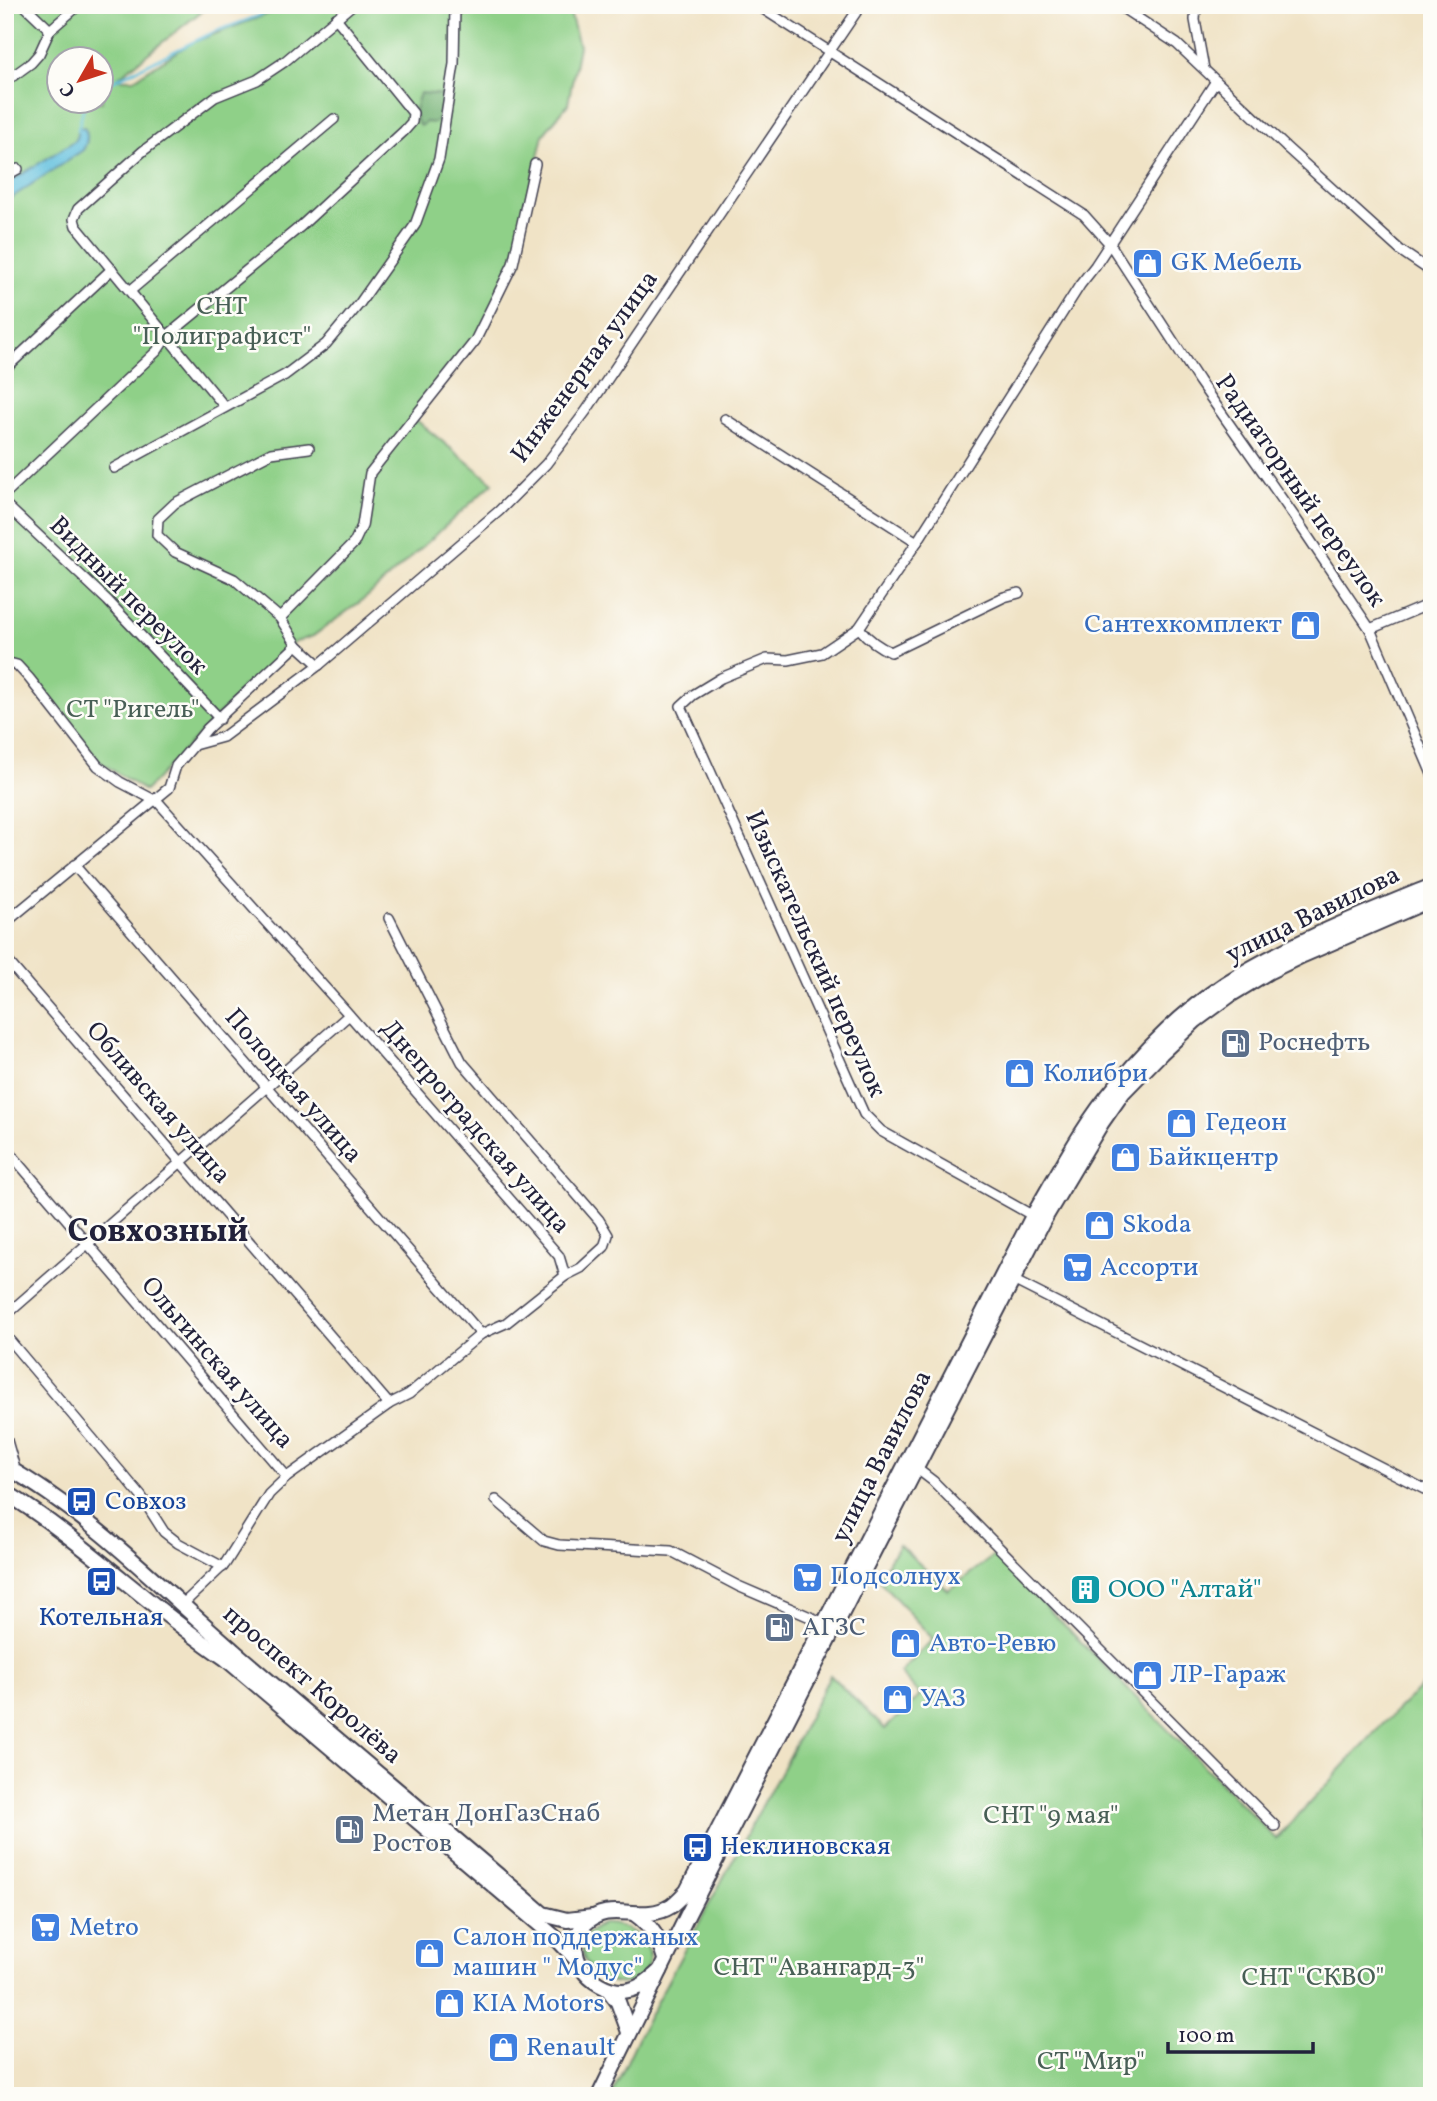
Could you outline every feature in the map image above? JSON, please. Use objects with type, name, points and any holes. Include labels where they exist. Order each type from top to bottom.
[{"type":"main road","name":"улица Вавилова","points":[[593,1917],[605,1912],[655,1912],[672,1906],[687,1891],[1077,1140],[1115,1086],[1189,1011],[1223,985],[1263,961],[1338,924],[1432,886]]},
{"type":"main road","name":"улица Вавилова","points":[[599,2096],[662,1965],[1013,1280],[1038,1219],[1102,1122],[1124,1092],[1196,1020],[1230,995],[1268,972],[1347,934],[1432,899]]},
{"type":"main road","name":"проспект Королёва","points":[[11,1469],[91,1524],[365,1764],[544,1914],[567,1920],[593,1917]]},
{"type":"main road","name":"проспект Королёва","points":[[5,1492],[94,1555],[197,1639],[225,1658],[558,1940],[577,1961]]},
{"type":"main road","points":[[593,1917],[578,1935],[575,1945],[577,1961],[595,1982],[608,1989],[623,1991],[644,1984],[662,1965],[660,1942],[653,1930],[635,1914]]},
{"type":"main road","points":[[608,1989],[618,2002],[629,2032]]},
{"type":"street","points":[[24,5],[50,30]]},
{"type":"street","points":[[13,75],[31,64],[39,54],[50,30],[79,5]]},
{"type":"street","points":[[225,407],[76,226],[74,219],[78,209],[144,152],[215,97],[257,80],[284,62],[352,5]]},
{"type":"street","points":[[114,468],[285,375],[326,344],[360,303],[415,225],[439,159],[454,64],[455,5]]},
{"type":"street","name":"Радиаторный переулок","points":[[757,5],[1084,215],[1110,244],[1199,381],[1370,629],[1432,774]]},
{"type":"street","name":"Инженерная улица","points":[[194,745],[223,737],[318,665],[499,511],[546,464],[594,400],[862,5]]},
{"type":"street","points":[[1118,5],[1178,44],[1401,251],[1432,272]]},
{"type":"street","points":[[1196,5],[1195,20],[1204,69]]},
{"type":"street","points":[[5,494],[157,351],[167,336],[300,226],[412,121],[413,113],[336,18]]},
{"type":"street","points":[[1019,593],[1004,597],[891,652],[881,649],[859,628],[917,542],[1080,285],[1110,244],[1216,81]]},
{"type":"street","points":[[130,291],[334,119]]},
{"type":"street","points":[[280,618],[354,542],[362,526],[370,473],[475,341],[513,264],[535,164]]},
{"type":"street","points":[[5,176],[18,169]]},
{"type":"street","points":[[5,369],[112,269]]},
{"type":"street","points":[[725,419],[917,542]]},
{"type":"street","points":[[309,448],[271,453],[175,503],[158,519],[157,535],[175,552],[234,579],[280,618],[297,645],[318,665]]},
{"type":"street","name":"Видный переулок","points":[[5,504],[108,601],[220,719]]},
{"type":"street","points":[[1370,629],[1432,603]]},
{"type":"street","name":"Изыскательский переулок","points":[[859,628],[822,653],[788,660],[767,659],[721,678],[693,695],[681,706],[864,1114],[881,1131],[1038,1219]]},
{"type":"street","points":[[5,923],[169,789],[176,766],[206,730],[297,645]]},
{"type":"street","points":[[5,662],[17,665],[29,678],[98,766],[120,782],[156,801]]},
{"type":"street","name":"Днепроградская улица","points":[[156,801],[349,1015],[559,1256],[565,1276],[581,1268],[604,1247],[608,1235],[599,1220],[462,1062],[388,918]]},
{"type":"street","name":"Полоцкая улица","points":[[74,865],[481,1334]]},
{"type":"street","name":"Обливская улица","points":[[5,958],[389,1404]]},
{"type":"street","points":[[5,1316],[349,1015]]},
{"type":"street","name":"Ольгинская улица","points":[[5,1147],[288,1478]]},
{"type":"street","points":[[183,1604],[223,1567],[270,1494],[288,1478],[389,1404],[409,1394],[481,1334],[506,1323],[565,1276]]},
{"type":"street","points":[[1013,1280],[1432,1493]]},
{"type":"street","points":[[5,1335],[141,1496],[164,1532],[178,1543],[223,1567]]},
{"type":"street","points":[[5,1434],[11,1469]]},
{"type":"street","points":[[916,1468],[933,1481],[1275,1826]]},
{"type":"street","points":[[496,1500],[544,1541],[559,1545],[671,1551],[738,1586],[824,1623]]},
{"type":"green space","name":"СНТ \"Полиграфист\"","points":[[5,5],[215,5],[207,7],[116,79],[134,79],[191,43],[292,5],[568,5],[579,46],[568,104],[543,135],[513,269],[488,321],[415,419],[493,483],[368,596],[313,636],[293,643],[219,714],[145,791],[100,762],[32,677],[5,659]]},
{"type":"green space","points":[[420,93],[445,95],[443,112],[435,123],[426,122],[420,126],[417,122],[415,110]]},
{"type":"green space","points":[[899,1545],[948,1590],[995,1555],[1276,1839],[1379,1728],[1432,1676],[1432,2096],[611,2096],[644,2025],[830,1675],[885,1729],[920,1695],[900,1673],[933,1639],[878,1579]]},
{"type":"green space","points":[[602,1924],[611,1924],[630,1931],[638,1936],[649,1951],[646,1969],[635,1980],[621,1983],[607,1980],[594,1972],[585,1961],[582,1948],[587,1935]]},
{"type":"water","points":[[84,127],[87,138],[83,150],[5,202],[5,185],[76,140],[78,128]]},
{"type":"waterway","points":[[116,79],[216,31],[261,15],[276,5]]},
{"type":"waterway","points":[[78,130],[82,116]]},
{"type":"place","name":"GK Мебель","points":[[1148,263]]},
{"type":"place","name":"Сантехкомплект","points":[[1305,625]]},
{"type":"place","name":"Роснефть","points":[[1235,1043]]},
{"type":"place","name":"Колибри","points":[[1020,1074]]},
{"type":"place","name":"Гедеон","points":[[1182,1123]]},
{"type":"place","name":"Байкцентр","points":[[1125,1158]]},
{"type":"place","name":"Skoda","points":[[1099,1225]]},
{"type":"place","name":"Ассорти","points":[[1077,1268]]},
{"type":"place","name":"Совхоз","points":[[82,1502]]},
{"type":"place","name":"Подсолнух","points":[[807,1577]]},
{"type":"place","name":"Котельная","points":[[101,1582]]},
{"type":"place","name":"ООО \"Алтай\"","points":[[1085,1590]]},
{"type":"place","name":"АГЗС","points":[[779,1628]]},
{"type":"place","name":"Авто-Ревю","points":[[906,1644]]},
{"type":"place","name":"ЛР-Гараж","points":[[1147,1675]]},
{"type":"place","name":"УАЗ","points":[[897,1699]]},
{"type":"place","name":"Метан ДонГазСнаб Ростов","points":[[349,1829]]},
{"type":"place","name":"Неклиновская","points":[[697,1847]]},
{"type":"place","name":"Metro","points":[[46,1928]]},
{"type":"place","name":"Салон поддержаных машин \" Модус\"","points":[[430,1953]]},
{"type":"place","name":"KIA Motors","points":[[449,2004]]},
{"type":"place","name":"Renault","points":[[503,2048]]},
{"type":"district","name":"Совхозный","points":[[158,1233]]},
{"type":"park label","name":"СТ \"Ригель\"","points":[[133,710]]},
{"type":"park label","name":"СНТ \"9 мая\"","points":[[1051,1816]]},
{"type":"park label","name":"СНТ \"Авангард-3\"","points":[[819,1968]]},
{"type":"park label","name":"СНТ \"СКВО\"","points":[[1313,1978]]},
{"type":"park label","name":"СТ \"Мир\"","points":[[1091,2062]]}]
